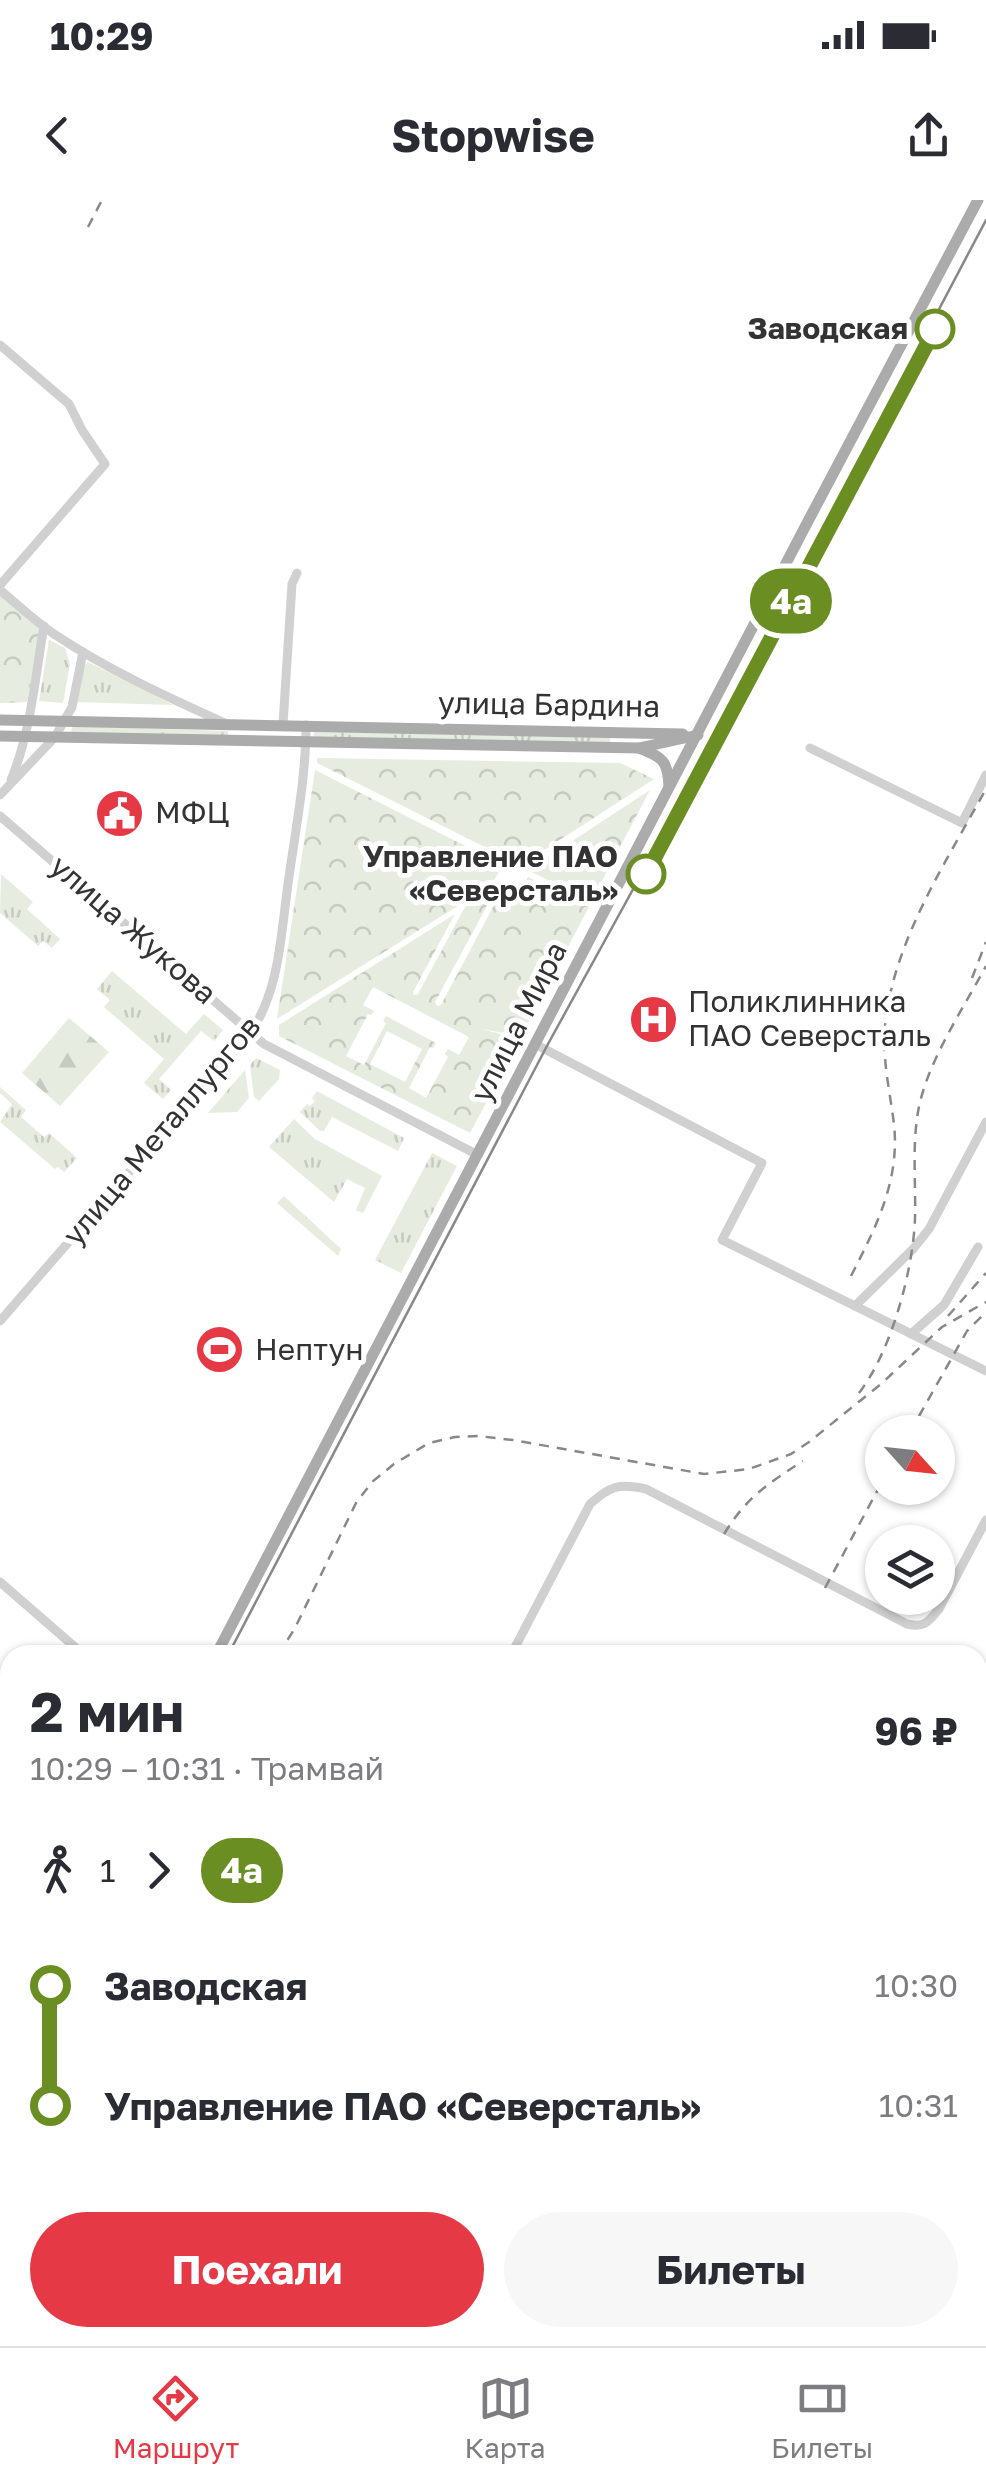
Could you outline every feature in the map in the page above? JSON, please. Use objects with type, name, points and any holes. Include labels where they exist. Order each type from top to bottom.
[{"type":"main road","name":"улица Мира","points":[[221,1645],[978,200]]},
{"type":"main road","name":"улица Бардина","points":[[0,720],[698,735]]},
{"type":"main road","points":[[528,746],[529,729]]},
{"type":"main road","name":"улица Бардина","points":[[0,736],[639,748],[698,735]]},
{"type":"main road","points":[[639,748],[665,763],[669,789]]},
{"type":"street","points":[[0,345],[69,404],[105,464],[0,588],[82,652],[134,681],[228,724]]},
{"type":"street","points":[[283,724],[292,584],[297,573]]},
{"type":"street","points":[[8,785],[19,761],[44,626]]},
{"type":"street","points":[[0,795],[56,737],[72,707],[82,652]]},
{"type":"street","name":"улица Металлургов","points":[[0,1321],[251,1032],[264,1012],[273,981],[306,725]]},
{"type":"street","points":[[810,748],[962,823],[986,775]]},
{"type":"street","name":"улица Жукова","points":[[0,816],[264,1044],[478,1155]]},
{"type":"street","points":[[536,1044],[762,1163],[722,1240],[986,1371]]},
{"type":"street","points":[[855,1306],[929,1229],[986,1122]]},
{"type":"street","points":[[911,1334],[944,1306],[978,1248]]},
{"type":"street","points":[[516,1645],[590,1504],[606,1490],[626,1484],[646,1488],[891,1616],[919,1626],[939,1609],[986,1520]]},
{"type":"street","points":[[0,1582],[72,1645]]},
{"type":"green space","points":[[0,593],[41,627],[27,702],[0,703]]},
{"type":"green space","points":[[49,640],[65,648],[70,664],[63,703],[39,701]]},
{"type":"green space","points":[[88,662],[173,705],[75,702],[81,669]]},
{"type":"green space","points":[[72,726],[228,731],[228,736],[71,733]]},
{"type":"green space","points":[[314,732],[610,735],[610,742],[313,738]]},
{"type":"green space","points":[[317,758],[620,763],[654,779],[521,865],[317,763]]},
{"type":"green space","points":[[315,770],[503,865],[491,885],[277,1019]]},
{"type":"green space","points":[[650,790],[591,902],[528,870]]},
{"type":"green space","points":[[1,874],[33,902],[27,909],[60,939],[52,948],[43,941],[38,946],[0,913]]},
{"type":"green space","points":[[528,877],[589,907],[521,1036],[481,1029],[520,1039],[470,1133],[279,1036],[279,1025],[455,914],[413,992],[418,994],[465,907],[495,891],[435,1002],[441,1005],[500,894],[515,900]],"holes":[[[373,987],[469,1037],[459,1055],[448,1049],[448,1057],[426,1098],[409,1088],[430,1047],[436,1043],[386,1016],[364,1065],[346,1056],[368,1014],[374,1011],[363,1005]],[[387,1031],[422,1049],[405,1082],[370,1064]]]},
{"type":"green space","points":[[112,971],[186,1034],[204,1014],[223,1030],[214,1041],[201,1031],[159,1079],[171,1090],[163,1099],[144,1083],[164,1059],[104,1007],[110,1000],[97,989]]},
{"type":"green space","points":[[69,1018],[109,1052],[60,1106],[22,1073]]},
{"type":"green space","points":[[256,1058],[280,1070],[279,1079],[259,1101],[254,1097],[250,1065]]},
{"type":"green space","points":[[245,1070],[249,1098],[237,1112],[208,1113]]},
{"type":"green space","points":[[0,1087],[26,1110],[21,1117],[44,1137],[49,1133],[77,1158],[64,1172],[55,1169],[0,1122],[12,1104],[0,1093]]},
{"type":"green space","points":[[317,1091],[404,1138],[398,1151],[332,1117],[324,1131],[320,1131],[300,1112],[315,1101],[312,1098]]},
{"type":"green space","points":[[294,1119],[315,1139],[382,1176],[363,1213],[356,1210],[365,1188],[347,1179],[334,1202],[269,1147]]},
{"type":"green space","points":[[432,1153],[457,1166],[401,1273],[375,1260]]},
{"type":"green space","points":[[284,1196],[341,1249],[338,1256],[277,1203]]},
{"type":"tram line","points":[[233,1645],[986,220]]},
{"type":"tram line","name":"4а","points":[[646,874],[935,329]]},
{"type":"railway","points":[[88,227],[102,200]]},
{"type":"railway","points":[[851,1276],[877,1221],[893,1165],[894,1124],[884,1038],[890,995],[910,933],[986,789]]},
{"type":"railway","points":[[972,978],[986,942]]},
{"type":"railway","points":[[859,1393],[890,1334],[910,1262],[915,1219],[915,1139],[922,1094],[946,1037],[986,966]]},
{"type":"railway","points":[[948,1316],[986,1273]]},
{"type":"railway","points":[[284,1645],[356,1503],[372,1482],[429,1443],[478,1436],[704,1474],[749,1469],[791,1454],[809,1442],[881,1384],[942,1327],[986,1302]]},
{"type":"railway","points":[[920,1415],[967,1331],[986,1312]]},
{"type":"railway","points":[[724,1534],[758,1493],[803,1461]]},
{"type":"railway","points":[[825,1588],[870,1505]]},
{"type":"place","name":"Заводская","points":[[935,329]]},
{"type":"place","name":"МФЦ","points":[[120,813]]},
{"type":"place","name":"Управление ПАО «Северсталь»","points":[[646,874]]},
{"type":"place","name":"Поликлинника ПАО Северсталь","points":[[653,1019]]},
{"type":"place","name":"Нептун","points":[[220,1350]]}]
